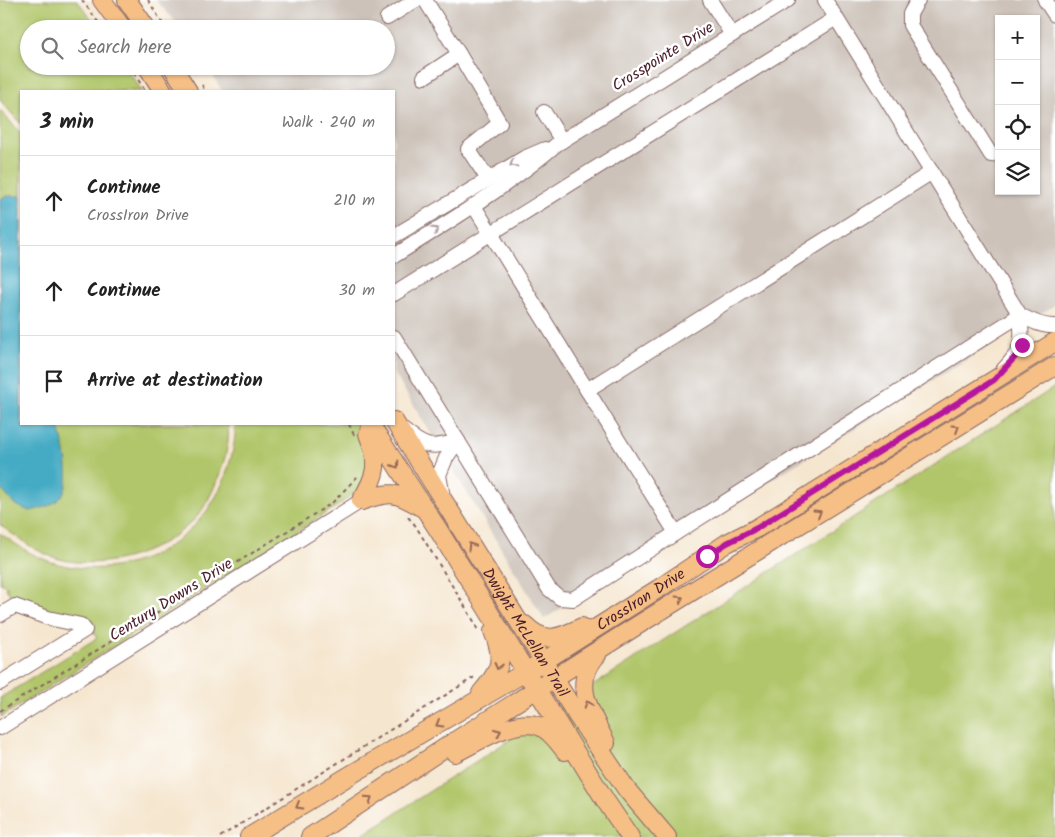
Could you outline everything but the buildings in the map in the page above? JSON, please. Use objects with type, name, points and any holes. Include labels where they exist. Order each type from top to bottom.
[{"type":"main road","points":[[102,0],[116,20]]},
{"type":"main road","points":[[127,0],[141,20]]},
{"type":"main road","points":[[153,75],[162,90]]},
{"type":"main road","points":[[178,75],[187,90]]},
{"type":"main road","name":"CrossIron Drive","points":[[249,837],[544,661],[727,543],[757,528],[1055,342]]},
{"type":"main road","name":"CrossIron Drive","points":[[310,837],[537,689],[1055,366]]},
{"type":"main road","name":"Dwight McLellan Trail","points":[[395,423],[620,781],[667,837]]},
{"type":"main road","points":[[361,501],[372,484],[376,459],[364,425]]},
{"type":"main road","name":"Dwight McLellan Trail","points":[[371,425],[630,837]]},
{"type":"main road","points":[[361,501],[388,493],[399,495],[424,509]]},
{"type":"main road","points":[[472,704],[496,676],[501,656],[483,602]]},
{"type":"main road","points":[[514,613],[532,632],[551,638],[563,635],[593,621],[611,618]]},
{"type":"main road","points":[[604,647],[585,671],[585,693],[610,751],[620,781]]},
{"type":"main road","points":[[406,774],[496,732],[526,724],[539,726],[547,732],[605,800]]},
{"type":"street","points":[[387,18],[416,0]]},
{"type":"street","points":[[425,0],[500,124],[468,149],[488,180]]},
{"type":"street","points":[[710,0],[732,35]]},
{"type":"street","name":"Crosspointe Drive","points":[[395,255],[530,168],[560,143],[788,0]]},
{"type":"street","points":[[825,0],[1020,315],[1022,345],[1015,357],[994,380]]},
{"type":"street","points":[[918,0],[910,14],[910,25],[990,155]]},
{"type":"street","points":[[1045,0],[1055,15]]},
{"type":"street","points":[[395,293],[836,18]]},
{"type":"street","points":[[424,77],[458,54]]},
{"type":"street","points":[[544,112],[560,143]]},
{"type":"street","name":"Crosspointe Drive","points":[[395,235],[524,158],[560,143]]},
{"type":"street","points":[[587,390],[932,172]]},
{"type":"street","points":[[474,206],[676,533]]},
{"type":"street","points":[[1020,315],[1048,327],[1055,326]]},
{"type":"street","points":[[395,339],[549,589],[560,598],[573,599],[1020,315]]},
{"type":"street","points":[[395,423],[420,443],[438,447],[458,441]]},
{"type":"street","points":[[444,502],[439,475],[446,458],[458,441]]},
{"type":"street","name":"Century Downs Drive","points":[[0,727],[361,501]]},
{"type":"street","points":[[0,615],[15,606],[48,618],[81,625],[85,630],[0,683]]},
{"type":"path","points":[[82,0],[96,20]]},
{"type":"path","points":[[148,0],[160,20]]},
{"type":"path","points":[[0,711],[332,503],[363,470]]},
{"type":"path","points":[[405,512],[415,525],[475,623],[478,632]]},
{"type":"path","points":[[220,837],[480,674]]},
{"type":"shaded area","points":[[156,0],[1055,0],[1055,305],[544,619],[395,375],[395,90],[221,90],[212,75],[395,75],[395,20],[174,20]]},
{"type":"green space","points":[[0,0],[77,0],[92,20],[20,20],[20,75],[131,75],[141,90],[20,90],[20,123],[0,100]]},
{"type":"green space","points":[[0,110],[20,133],[20,425],[228,425],[228,444],[217,481],[199,515],[181,531],[150,550],[114,561],[96,563],[59,559],[35,549],[0,525]]},
{"type":"green space","points":[[1055,387],[1055,837],[359,837]]},
{"type":"green space","points":[[235,425],[356,425],[367,451],[369,470],[366,479],[360,487],[337,506],[1,717],[0,698],[97,638],[84,618],[35,608],[11,596],[5,587],[8,587],[0,583],[0,533],[32,554],[68,566],[95,569],[121,566],[146,558],[168,547],[189,531],[206,512],[220,490],[229,465]]},
{"type":"water","points":[[6,196],[20,196],[20,425],[58,425],[67,469],[66,487],[60,498],[48,506],[29,511],[14,504],[0,488],[0,199]]},
{"type":"route","points":[[707,556],[727,543],[757,528],[994,380],[1015,357],[1022,345]]}]
